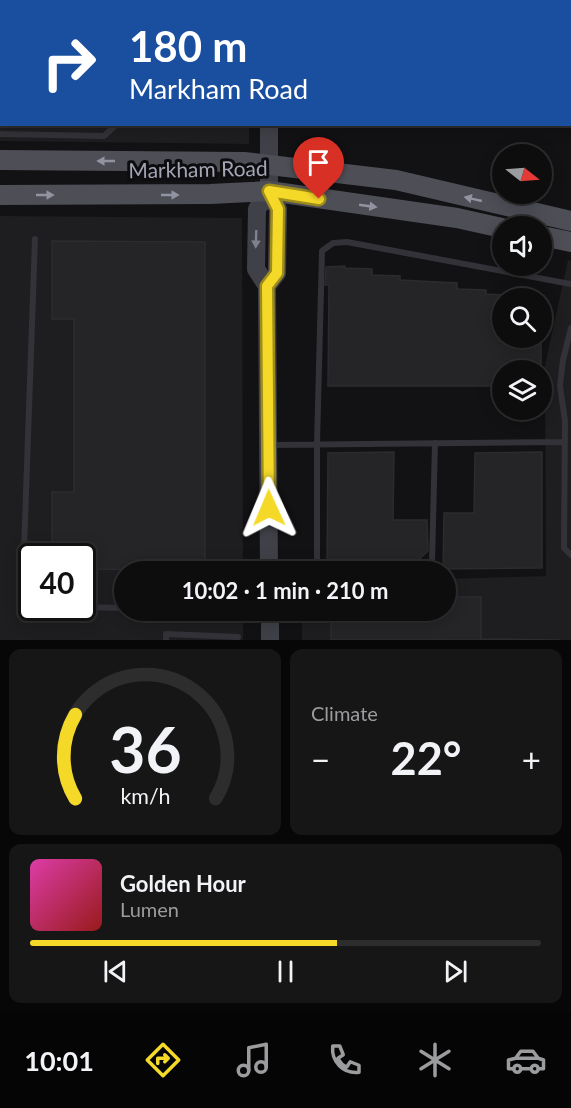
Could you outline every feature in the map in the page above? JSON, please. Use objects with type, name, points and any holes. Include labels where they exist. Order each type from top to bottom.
[{"type":"main road","name":"Markham Road","points":[[0,160],[269,164],[294,170],[396,180],[571,221]]},
{"type":"main road","name":"Markham Road","points":[[0,195],[198,195],[269,191],[457,218],[492,226]]},
{"type":"main road","points":[[552,238],[571,242]]},
{"type":"street","points":[[269,126],[269,191],[278,209],[277,273],[267,286],[269,561]]},
{"type":"street","points":[[270,621],[270,640]]},
{"type":"lane","points":[[0,134],[105,136],[115,126]]},
{"type":"lane","points":[[24,543],[35,239]]},
{"type":"lane","points":[[317,561],[317,444],[322,251],[333,243],[347,242],[571,284]]},
{"type":"lane","points":[[571,328],[563,360],[560,386],[565,442],[564,548],[571,555]]},
{"type":"lane","points":[[562,400],[571,402]]},
{"type":"lane","points":[[268,445],[565,442]]},
{"type":"lane","points":[[432,561],[435,443]]},
{"type":"lane","points":[[96,607],[114,608]]},
{"type":"lane","points":[[166,640],[166,634],[238,637]]},
{"type":"shaded area","points":[[0,126],[249,126],[249,144],[0,141]]},
{"type":"shaded area","points":[[0,216],[242,218],[243,561],[114,561],[114,621],[243,621],[243,640],[0,640]]},
{"type":"shaded area","points":[[568,260],[571,261],[571,640],[302,640],[302,621],[456,621],[456,579],[546,576],[545,420],[552,420],[552,360],[546,360],[549,348],[552,348],[552,333]]},
{"type":"building","points":[[52,241],[205,242],[205,561],[114,561],[114,569],[96,569],[96,543],[52,543],[52,492],[74,492],[74,319],[52,319]]},
{"type":"building","points":[[345,266],[344,268],[372,269],[372,275],[400,276],[400,280],[457,283],[457,289],[486,290],[486,294],[492,294],[492,348],[541,348],[541,360],[492,360],[492,386],[328,386],[329,285],[325,285],[326,267]]},
{"type":"building","points":[[394,452],[393,520],[427,520],[428,551],[417,561],[327,561],[328,453]]},
{"type":"building","points":[[542,452],[542,568],[456,569],[456,561],[443,561],[444,513],[474,513],[475,453]]},
{"type":"building","points":[[456,597],[481,597],[481,639],[560,640],[331,640],[331,621],[456,621]]},
{"type":"route","points":[[269,508],[267,286],[277,273],[278,209],[269,191],[319,199]]}]
